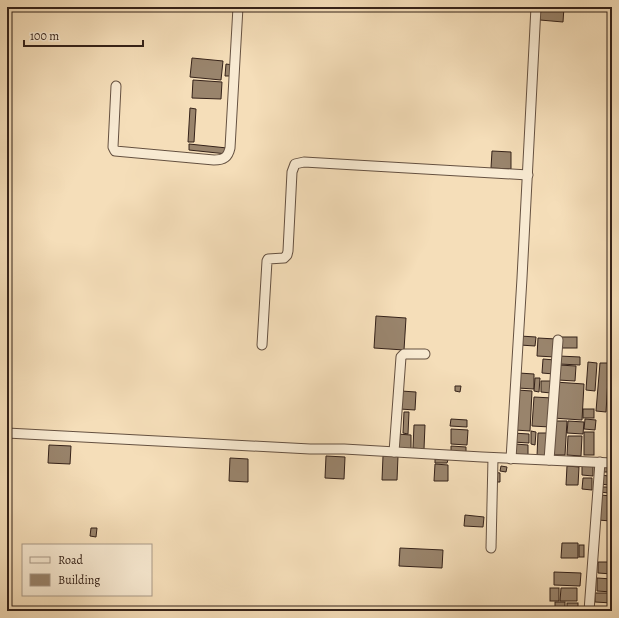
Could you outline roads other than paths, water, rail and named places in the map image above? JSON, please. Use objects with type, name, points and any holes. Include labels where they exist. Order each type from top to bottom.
[{"type":"street","points":[[116,86],[113,147],[115,151],[214,160],[225,158],[229,154],[230,148],[238,7]]},
{"type":"street","points":[[511,458],[528,174],[536,7]]},
{"type":"street","points":[[262,345],[267,261],[268,259],[284,258],[287,255],[292,172],[295,164],[304,162],[528,174]]},
{"type":"street","points":[[549,460],[558,340]]},
{"type":"street","points":[[394,452],[402,357],[404,354],[425,354]]},
{"type":"street","points":[[7,433],[612,463]]},
{"type":"street","points":[[491,548],[493,458]]},
{"type":"street","points":[[589,611],[600,462]]}]
